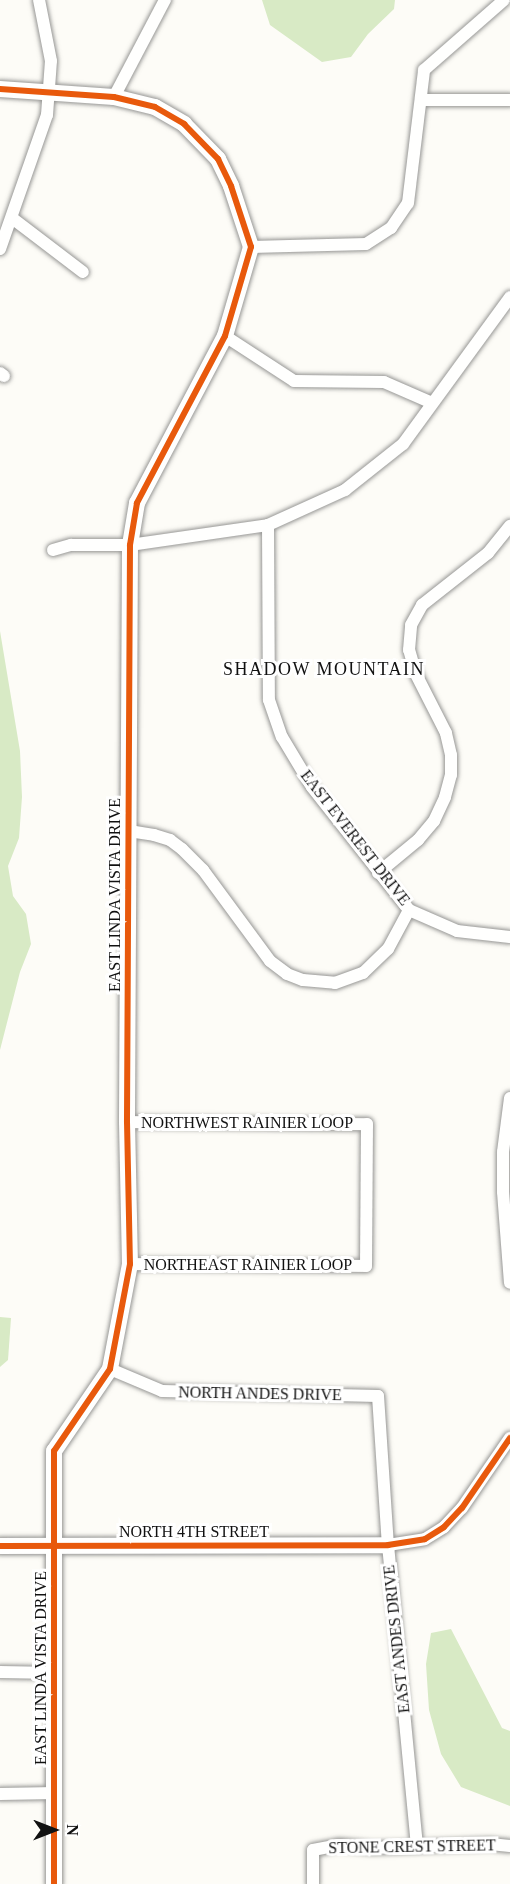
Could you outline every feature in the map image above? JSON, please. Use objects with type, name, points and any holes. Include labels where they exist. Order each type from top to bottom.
[{"type":"street","points":[[0,249],[47,115],[51,61],[39,0]]},
{"type":"street","points":[[114,97],[165,0]]},
{"type":"street","points":[[0,89],[114,97],[155,107],[184,124],[218,159],[231,186],[251,247],[366,244],[391,228],[408,203],[424,70],[504,0]]},
{"type":"street","points":[[421,100],[510,100]]},
{"type":"street","points":[[12,218],[83,272]]},
{"type":"street","name":"EAST LINDA VISTA DRIVE","points":[[54,1884],[54,1451],[110,1369],[130,1264],[127,1122],[130,545],[137,503],[225,336],[251,247]]},
{"type":"street","points":[[53,550],[71,545],[130,545],[268,525],[345,490],[403,444],[510,297]]},
{"type":"street","points":[[225,336],[294,381],[384,382],[432,403]]},
{"type":"street","name":"EAST EVEREST DRIVE","points":[[268,525],[269,700],[274,719],[312,787],[409,910],[457,931],[510,937]]},
{"type":"street","points":[[378,873],[418,840],[434,821],[445,797],[451,775],[446,733],[416,674],[409,650],[411,625],[422,606],[473,566],[508,531]]},
{"type":"street","points":[[129,831],[170,840],[182,849],[203,870],[270,961],[287,975],[303,980],[335,983],[363,973],[388,949],[409,910]]},
{"type":"street","points":[[510,1098],[503,1152],[503,1192],[510,1283]]},
{"type":"street","name":"NORTHWEST RAINIER LOOP","points":[[127,1122],[367,1124],[366,1266]]},
{"type":"street","name":"NORTHEAST RAINIER LOOP","points":[[130,1264],[366,1266]]},
{"type":"street","name":"NORTH ANDES DRIVE","points":[[110,1369],[162,1391],[378,1396]]},
{"type":"street","name":"EAST ANDES DRIVE","points":[[378,1396],[388,1545],[417,1846]]},
{"type":"street","points":[[388,1545],[425,1539],[444,1527],[462,1508],[510,1438]]},
{"type":"street","name":"NORTH 4TH STREET","points":[[0,1546],[388,1545]]},
{"type":"street","points":[[0,1672],[55,1672]]},
{"type":"street","points":[[0,1794],[55,1793]]},
{"type":"street","name":"STONE CREST STREET","points":[[313,1884],[313,1850],[339,1845],[371,1848],[510,1846]]},
{"type":"green space","points":[[262,0],[395,0],[394,9],[368,34],[351,57],[322,62],[270,25]]},
{"type":"green space","points":[[0,631],[20,751],[22,797],[19,838],[8,866],[13,896],[26,914],[31,944],[20,972],[0,1050]]},
{"type":"green space","points":[[0,1317],[11,1318],[8,1360],[0,1367]]},
{"type":"green space","points":[[451,1629],[502,1728],[510,1731],[510,1806],[461,1787],[441,1754],[429,1710],[426,1664],[431,1633]]},
{"type":"cycle path","points":[[0,89],[114,97],[155,107],[184,124],[218,159],[231,186],[251,247],[225,336],[137,503],[130,545],[127,1122],[130,1264],[110,1369],[54,1451],[54,1884]]},
{"type":"cycle path","points":[[0,1546],[388,1545],[425,1539],[444,1527],[462,1508],[510,1438]]},
{"type":"district","name":"SHADOW MOUNTAIN","points":[[324,669]]}]
